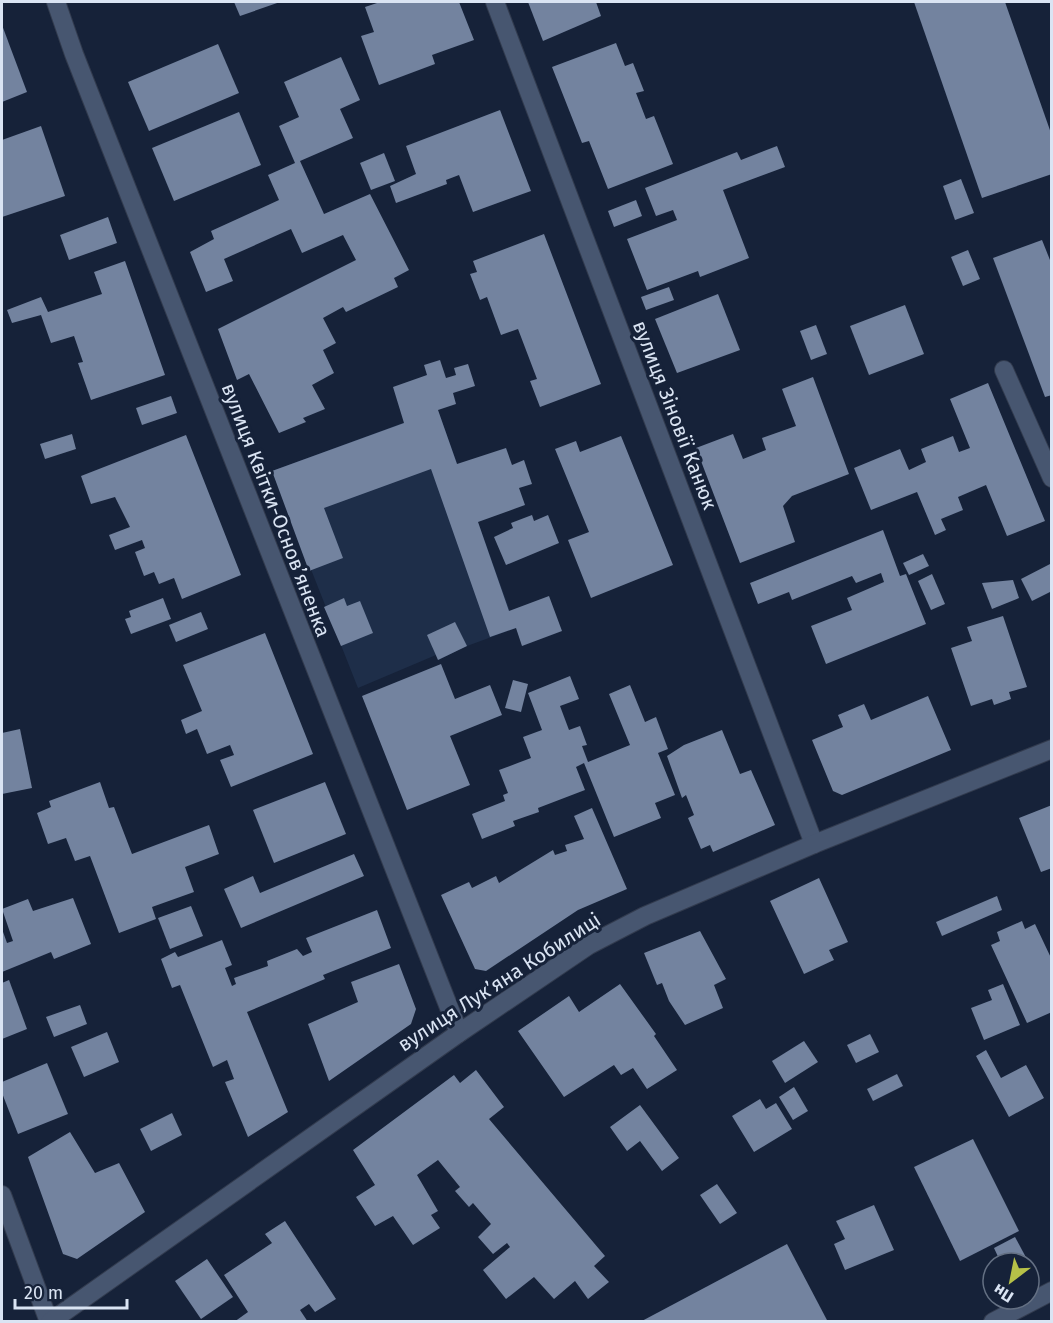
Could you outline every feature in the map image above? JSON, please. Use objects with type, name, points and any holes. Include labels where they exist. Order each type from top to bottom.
[{"type":"street","name":"вулиця Квітки-Основʼяненка","points":[[56,2],[78,65],[459,1033]]},
{"type":"street","name":"вулиця Зіновії Канюк","points":[[495,2],[814,844]]},
{"type":"street","points":[[1004,370],[1052,478]]},
{"type":"street","name":"вулиця Лукʼяна Кобилиці","points":[[50,1322],[459,1033],[589,945],[645,916],[814,844],[1052,749]]},
{"type":"street","points":[[2,1195],[50,1322]]},
{"type":"street","points":[[993,1322],[1052,1291]]},
{"type":"shaded area","points":[[438,410],[516,628],[467,646],[438,660],[436,655],[358,688],[272,471]]},
{"type":"building","points":[[234,2],[280,2],[240,16]]},
{"type":"building","points":[[380,2],[459,2],[474,40],[432,55],[435,64],[379,85],[361,36],[374,32],[365,7]]},
{"type":"building","points":[[528,2],[596,2],[601,16],[543,41]]},
{"type":"building","points":[[914,2],[1005,2],[1052,136],[1052,174],[982,198]]},
{"type":"building","points":[[2,25],[27,92],[2,102]]},
{"type":"building","points":[[616,43],[625,66],[633,63],[644,91],[636,93],[646,119],[654,116],[673,164],[608,189],[589,141],[582,143],[552,67]]},
{"type":"building","points":[[218,44],[239,93],[149,131],[128,82]]},
{"type":"building","points":[[341,57],[360,100],[340,109],[353,138],[300,161],[324,214],[370,194],[409,270],[394,278],[398,287],[346,312],[343,307],[323,318],[336,343],[323,350],[334,373],[312,385],[325,409],[303,418],[306,422],[279,433],[249,374],[237,380],[218,329],[356,260],[343,235],[302,253],[291,229],[224,259],[233,281],[206,292],[190,252],[214,239],[211,231],[279,200],[268,175],[295,163],[279,126],[299,117],[284,82]]},
{"type":"building","points":[[500,110],[531,191],[473,212],[459,175],[446,180],[447,184],[396,203],[390,186],[416,174],[406,146]]},
{"type":"building","points":[[239,112],[261,165],[174,201],[152,148]]},
{"type":"building","points":[[41,126],[65,196],[2,217],[2,140]]},
{"type":"building","points":[[777,146],[785,167],[723,190],[749,258],[700,277],[698,271],[647,290],[627,239],[677,220],[673,210],[656,216],[645,188],[737,152],[741,160]]},
{"type":"building","points":[[384,153],[395,181],[371,190],[360,163]]},
{"type":"building","points":[[961,179],[974,213],[955,220],[943,186]]},
{"type":"building","points":[[636,200],[642,216],[614,227],[608,211]]},
{"type":"building","points":[[108,217],[117,243],[69,260],[60,235]]},
{"type":"building","points":[[544,234],[601,384],[540,407],[530,381],[537,379],[518,329],[501,335],[487,297],[480,300],[470,274],[477,272],[473,261]]},
{"type":"building","points":[[1042,240],[1052,265],[1052,395],[1045,397],[993,258]]},
{"type":"building","points":[[968,250],[980,279],[963,286],[951,257]]},
{"type":"building","points":[[125,261],[165,375],[91,400],[78,363],[83,362],[74,336],[51,343],[41,315],[12,323],[7,310],[41,297],[48,312],[102,294],[94,272]]},
{"type":"building","points":[[669,287],[674,300],[646,310],[641,297]]},
{"type":"building","points":[[718,294],[740,350],[677,373],[655,319]]},
{"type":"building","points":[[905,305],[924,354],[869,375],[850,326]]},
{"type":"building","points":[[816,325],[827,354],[811,360],[800,331]]},
{"type":"building","points":[[440,360],[446,378],[456,375],[454,368],[468,364],[475,386],[453,393],[456,404],[438,410],[457,464],[506,448],[512,465],[524,460],[532,484],[519,488],[525,505],[478,522],[509,611],[549,596],[562,631],[522,646],[516,628],[490,637],[431,469],[324,508],[343,558],[309,571],[272,471],[404,423],[393,387],[427,375],[424,365]]},
{"type":"building","points":[[813,377],[849,474],[792,496],[783,506],[795,542],[740,563],[696,448],[733,434],[743,459],[766,450],[762,438],[796,426],[782,389]]},
{"type":"building","points":[[988,383],[1045,521],[1007,536],[986,485],[958,497],[963,510],[941,519],[946,530],[935,535],[917,492],[871,510],[854,468],[900,449],[909,470],[926,462],[921,449],[953,436],[959,452],[970,448],[950,399]]},
{"type":"building","points":[[171,396],[177,413],[142,425],[136,408]]},
{"type":"building","points":[[72,434],[76,449],[45,459],[40,444]]},
{"type":"building","points":[[186,435],[241,575],[182,599],[174,578],[159,584],[154,572],[144,576],[135,552],[145,548],[142,540],[115,550],[109,535],[130,527],[115,497],[91,504],[81,476]]},
{"type":"building","points":[[621,436],[673,565],[591,598],[568,540],[589,532],[555,449],[576,441],[580,452]]},
{"type":"building","points":[[532,515],[534,521],[548,515],[559,543],[506,565],[494,537],[513,528],[511,523]]},
{"type":"building","points":[[883,530],[900,576],[906,574],[926,624],[826,664],[811,626],[852,610],[847,598],[884,582],[881,573],[856,583],[852,576],[792,600],[789,592],[758,604],[750,583]]},
{"type":"building","points":[[923,554],[929,566],[909,575],[903,563]]},
{"type":"building","points":[[1052,563],[1052,591],[1032,601],[1021,579]]},
{"type":"building","points":[[932,574],[945,604],[931,610],[918,581]]},
{"type":"building","points":[[1013,580],[1019,598],[992,609],[982,583]]},
{"type":"building","points":[[163,598],[171,619],[131,634],[125,619],[131,617],[129,611]]},
{"type":"building","points":[[344,598],[347,606],[360,601],[373,633],[341,646],[324,607]]},
{"type":"building","points":[[201,612],[208,629],[176,642],[169,625]]},
{"type":"building","points":[[1003,616],[1027,687],[1009,692],[1011,699],[994,705],[992,699],[971,706],[951,648],[972,641],[967,627]]},
{"type":"building","points":[[455,622],[467,646],[438,660],[427,635]]},
{"type":"building","points":[[265,633],[313,754],[231,787],[220,760],[234,755],[230,745],[207,754],[197,729],[186,734],[181,720],[202,711],[183,665]]},
{"type":"building","points":[[441,664],[455,699],[490,685],[502,715],[450,736],[470,785],[407,810],[362,696]]},
{"type":"building","points":[[570,676],[579,699],[560,706],[569,730],[580,726],[587,745],[582,746],[588,762],[630,745],[609,694],[630,685],[645,722],[656,717],[668,749],[658,753],[675,795],[655,803],[661,818],[614,837],[584,763],[576,767],[585,790],[538,808],[539,812],[513,821],[515,826],[482,839],[472,814],[505,801],[503,795],[508,793],[499,770],[531,758],[523,737],[542,730],[528,693]]},
{"type":"building","points":[[513,680],[528,684],[521,712],[505,708]]},
{"type":"building","points":[[928,696],[951,750],[842,795],[833,791],[812,740],[843,727],[838,715],[864,704],[871,720]]},
{"type":"building","points":[[20,729],[32,788],[2,794],[2,733]]},
{"type":"building","points":[[722,730],[740,774],[751,770],[775,825],[713,852],[710,845],[701,849],[688,818],[694,815],[686,795],[682,798],[667,756],[684,745]]},
{"type":"building","points":[[100,782],[109,808],[114,807],[132,854],[209,825],[219,854],[185,867],[194,892],[152,907],[156,919],[119,933],[90,856],[75,861],[66,838],[48,844],[37,813],[51,807],[49,801]]},
{"type":"building","points":[[325,782],[346,834],[274,863],[253,810]]},
{"type":"building","points":[[1052,805],[1052,868],[1041,872],[1019,818]]},
{"type":"building","points":[[592,808],[627,889],[578,910],[486,971],[475,969],[441,895],[469,882],[472,888],[496,876],[499,883],[553,850],[555,855],[567,851],[565,845],[584,839],[574,816]]},
{"type":"building","points":[[354,854],[364,876],[241,928],[224,889],[253,876],[260,893]]},
{"type":"building","points":[[819,878],[848,942],[829,950],[834,960],[804,974],[770,901]]},
{"type":"building","points":[[997,896],[1002,910],[942,936],[936,922]]},
{"type":"building","points":[[73,898],[91,944],[54,959],[51,952],[2,972],[2,929],[7,943],[13,941],[2,909],[28,899],[33,911]]},
{"type":"building","points":[[191,906],[203,936],[170,949],[158,918]]},
{"type":"building","points":[[377,910],[391,948],[323,975],[325,979],[247,1012],[288,1112],[248,1137],[225,1082],[234,1079],[227,1060],[213,1067],[180,985],[172,988],[161,959],[175,952],[178,957],[222,940],[232,965],[225,968],[232,986],[236,984],[234,978],[268,966],[267,961],[297,949],[303,956],[312,952],[306,938]]},
{"type":"building","points":[[1022,921],[1025,929],[1035,924],[1052,960],[1052,1012],[1027,1023],[991,945],[1000,941],[997,932]]},
{"type":"building","points":[[700,931],[726,979],[714,985],[723,1008],[685,1025],[669,1001],[662,983],[657,985],[644,953]]},
{"type":"building","points":[[399,964],[416,1009],[411,1024],[329,1081],[308,1024],[358,1002],[351,982]]},
{"type":"building","points":[[9,980],[27,1029],[2,1039],[2,983]]},
{"type":"building","points":[[620,984],[656,1034],[654,1036],[677,1070],[647,1089],[633,1068],[621,1075],[614,1065],[564,1097],[518,1031],[569,996],[579,1012]]},
{"type":"building","points":[[1003,984],[1020,1025],[984,1040],[971,1008],[992,1000],[988,990]]},
{"type":"building","points":[[80,1005],[87,1024],[54,1037],[46,1017]]},
{"type":"building","points":[[107,1032],[119,1062],[84,1077],[71,1047]]},
{"type":"building","points":[[870,1034],[879,1052],[856,1063],[847,1045]]},
{"type":"building","points":[[804,1041],[818,1062],[785,1083],[772,1061]]},
{"type":"building","points":[[986,1050],[1001,1078],[1026,1065],[1044,1098],[1009,1117],[976,1056]]},
{"type":"building","points":[[47,1063],[68,1114],[18,1134],[2,1093],[2,1082]]},
{"type":"building","points":[[476,1070],[504,1107],[489,1119],[605,1256],[594,1266],[609,1282],[588,1299],[575,1281],[554,1299],[534,1277],[506,1299],[483,1270],[510,1247],[507,1243],[493,1254],[478,1237],[491,1224],[473,1203],[469,1207],[455,1191],[460,1187],[438,1160],[417,1175],[438,1211],[431,1215],[440,1228],[413,1245],[393,1216],[375,1226],[356,1197],[375,1185],[353,1150],[454,1075],[460,1083]]},
{"type":"building","points":[[897,1074],[903,1086],[873,1101],[867,1089]]},
{"type":"building","points":[[794,1087],[808,1111],[793,1120],[779,1097]]},
{"type":"building","points":[[760,1099],[766,1109],[776,1103],[792,1129],[754,1152],[732,1116]]},
{"type":"building","points":[[640,1105],[679,1158],[662,1171],[640,1141],[627,1151],[610,1127]]},
{"type":"building","points":[[172,1113],[182,1135],[151,1151],[140,1129]]},
{"type":"building","points":[[70,1132],[95,1173],[119,1163],[145,1212],[77,1259],[63,1254],[28,1157]]},
{"type":"building","points":[[973,1139],[1019,1231],[960,1261],[914,1167]]},
{"type":"building","points":[[717,1184],[737,1213],[720,1224],[700,1195]]},
{"type":"building","points":[[874,1205],[894,1250],[845,1270],[834,1244],[845,1239],[836,1221]]},
{"type":"building","points":[[285,1221],[336,1299],[315,1312],[309,1304],[300,1310],[308,1322],[234,1322],[248,1312],[224,1275],[272,1243],[265,1234]]},
{"type":"building","points":[[1015,1237],[1023,1251],[995,1251],[994,1248]]},
{"type":"building","points":[[787,1244],[828,1322],[640,1322]]},
{"type":"building","points":[[207,1259],[233,1297],[201,1319],[175,1281]]}]
